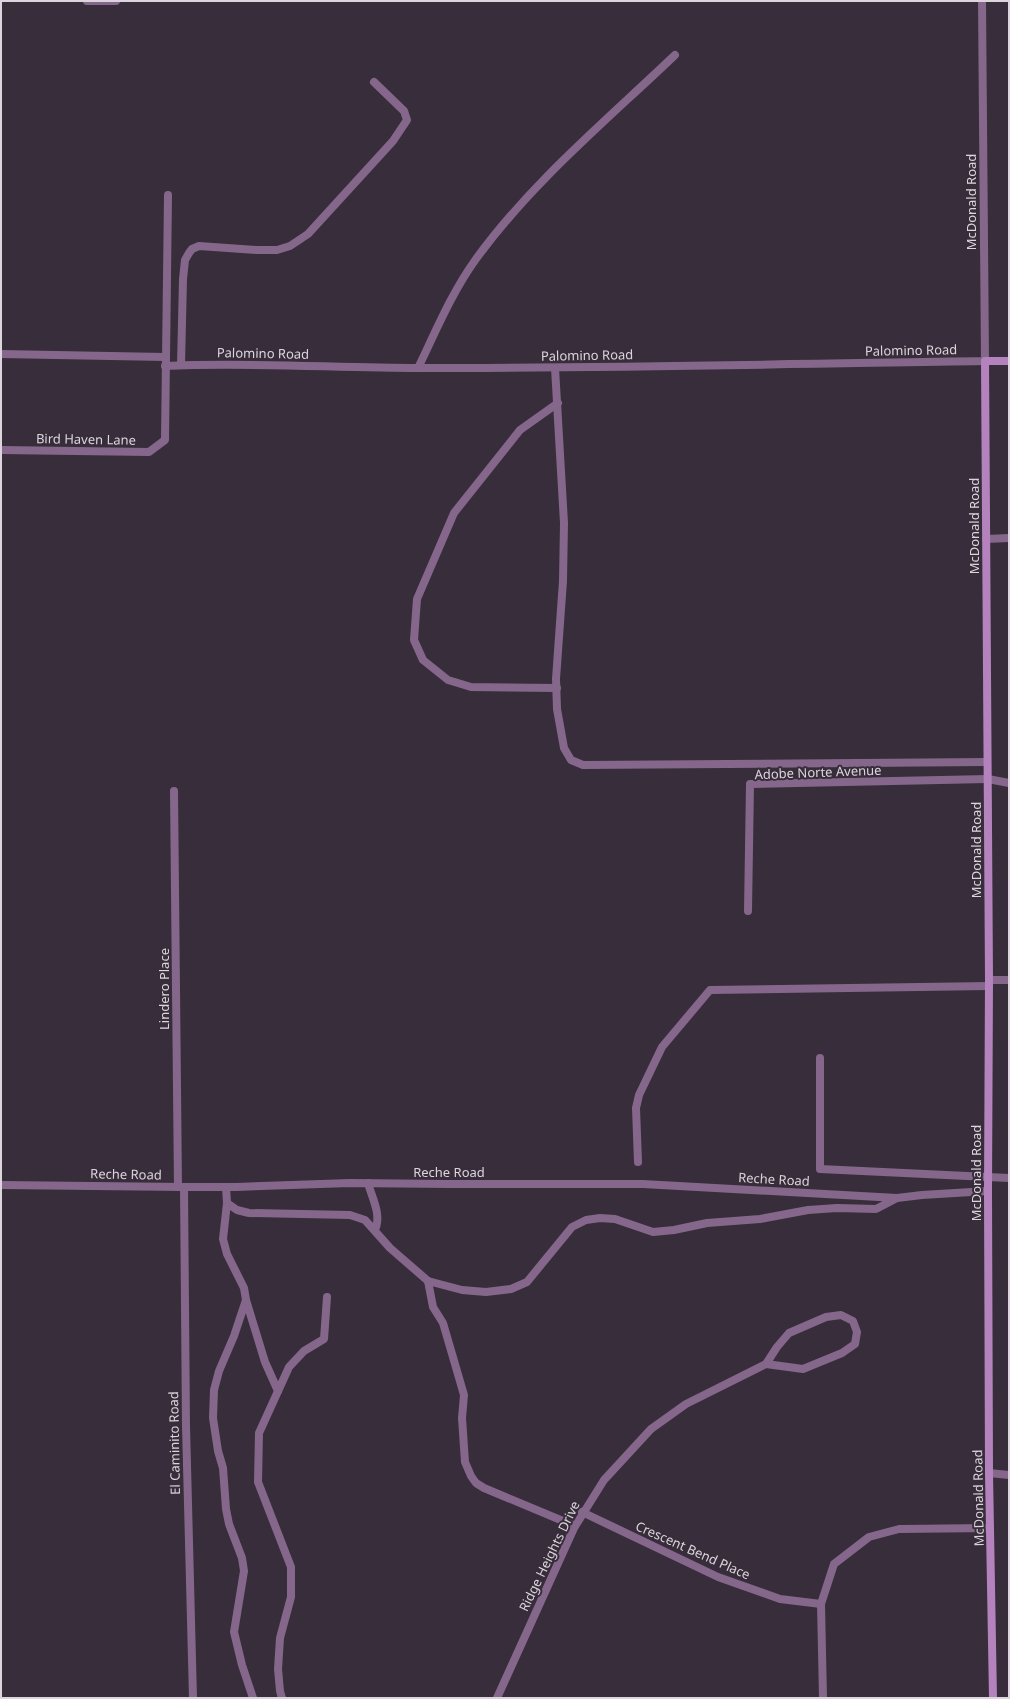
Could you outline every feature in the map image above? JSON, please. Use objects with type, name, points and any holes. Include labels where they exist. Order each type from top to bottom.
[{"type":"street","points":[[87,1],[116,1]]},
{"type":"street","name":"McDonald Road","points":[[982,1],[989,983],[989,1473],[993,1698]]},
{"type":"street","points":[[418,368],[458,288],[476,259],[511,216],[556,167],[675,55]]},
{"type":"street","points":[[181,365],[183,279],[185,260],[192,248],[199,246],[251,250],[277,250],[290,246],[308,234],[393,141],[407,120],[404,110],[374,82]]},
{"type":"street","points":[[165,366],[168,195]]},
{"type":"street","points":[[1,354],[165,357]]},
{"type":"street","name":"Palomino Road","points":[[165,366],[210,364],[418,368],[555,368],[1009,361]]},
{"type":"street","name":"Bird Haven Lane","points":[[1,450],[149,452],[165,440],[165,366]]},
{"type":"street","points":[[555,368],[564,523],[557,709],[564,748],[571,760],[583,765],[987,762]]},
{"type":"street","points":[[557,688],[471,686],[448,680],[423,660],[414,640],[417,599],[454,513],[520,430],[558,403]]},
{"type":"street","points":[[986,539],[1009,538]]},
{"type":"street","points":[[988,779],[1009,783]]},
{"type":"street","name":"Adobe Norte Avenue","points":[[748,911],[750,784],[988,779]]},
{"type":"street","name":"Lindero Place","points":[[174,791],[181,1187]]},
{"type":"street","points":[[638,1162],[636,1108],[639,1095],[662,1047],[710,990],[989,983],[1009,980]]},
{"type":"street","name":"Reche Road","points":[[820,1058],[820,1169],[1009,1178]]},
{"type":"street","points":[[368,1183],[378,1216],[378,1224],[375,1230]]},
{"type":"street","name":"Reche Road","points":[[1,1185],[226,1187],[368,1183],[643,1184],[898,1198]]},
{"type":"street","name":"El Caminito Road","points":[[181,1187],[193,1698]]},
{"type":"street","points":[[226,1187],[227,1203],[223,1239],[227,1254],[244,1288],[246,1300],[265,1362],[278,1391]]},
{"type":"street","points":[[227,1203],[237,1210],[249,1213],[350,1215],[365,1220],[395,1253],[428,1281],[462,1290],[486,1292],[511,1289],[527,1282],[572,1227],[586,1220],[600,1218],[615,1219],[654,1232],[674,1230],[707,1223],[760,1219],[808,1210],[837,1208],[876,1209],[898,1198],[922,1194],[988,1191]]},
{"type":"street","points":[[428,1281],[433,1307],[443,1323],[464,1395],[462,1418],[463,1452],[465,1462],[471,1476],[476,1483],[484,1488],[575,1526]]},
{"type":"street","points":[[282,1698],[278,1669],[280,1638],[291,1597],[291,1567],[258,1482],[259,1433],[289,1367],[304,1351],[324,1339],[327,1297]]},
{"type":"street","points":[[246,1300],[234,1336],[219,1371],[214,1390],[213,1418],[218,1451],[224,1468],[226,1509],[229,1524],[242,1558],[244,1571],[234,1632],[242,1665],[253,1698]]},
{"type":"street","points":[[841,1315],[853,1321],[857,1332],[855,1344],[842,1353],[803,1370],[766,1364],[777,1347],[789,1333],[826,1317],[841,1315]]},
{"type":"street","name":"Ridge Heights Drive","points":[[497,1698],[575,1526],[582,1512],[604,1480],[651,1429],[686,1404],[766,1364]]},
{"type":"street","points":[[989,1473],[1009,1475]]},
{"type":"street","name":"Crescent Bend Place","points":[[582,1512],[718,1577],[780,1598],[822,1604]]},
{"type":"street","points":[[823,1698],[822,1604],[834,1564],[869,1537],[899,1528],[990,1528]]}]
